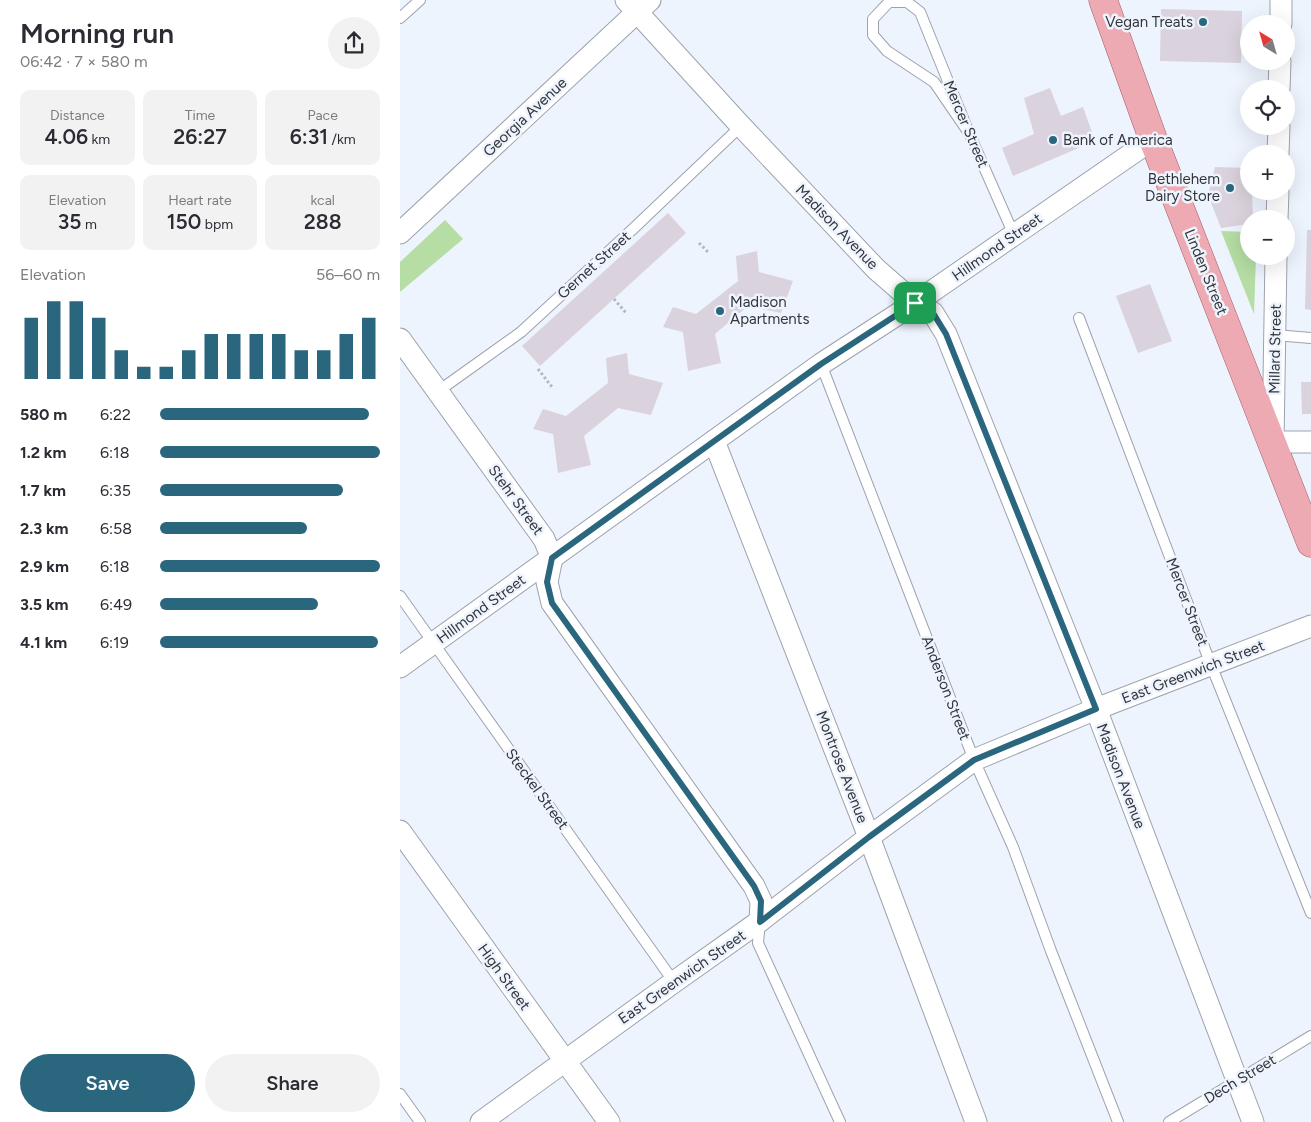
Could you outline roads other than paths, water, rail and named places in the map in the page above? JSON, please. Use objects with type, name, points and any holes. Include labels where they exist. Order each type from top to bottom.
[{"type":"main road","name":"Linden Street","points":[[1103,0],[1153,139],[1311,543]]},
{"type":"street","points":[[1281,0],[1281,15]]},
{"type":"street","name":"Madison Avenue","points":[[638,4],[741,126],[876,269],[915,303],[933,313],[946,334],[1096,709],[1253,1122]]},
{"type":"street","name":"Georgia Avenue","points":[[400,233],[638,4]]},
{"type":"street","name":"Hillmond Street","points":[[400,667],[821,364],[915,303],[1153,139]]},
{"type":"street","name":"Millard Street","points":[[1273,442],[1276,265]]},
{"type":"street","name":"Stehr Street","points":[[400,338],[544,539],[552,558]]},
{"type":"street","name":"Montrose Avenue","points":[[714,441],[869,837],[976,1122]]},
{"type":"street","points":[[1273,442],[1311,442]]},
{"type":"street","points":[[552,558],[547,582],[552,603],[754,886],[761,901],[760,922]]},
{"type":"street","name":"East Greenwich Street","points":[[481,1122],[760,922],[869,837],[974,760],[1096,709],[1311,626]]},
{"type":"street","name":"High Street","points":[[400,831],[609,1122]]},
{"type":"lane","points":[[400,18],[420,0]]},
{"type":"lane","name":"Mercer Street","points":[[969,133],[934,82],[888,51],[873,35],[873,19],[888,2],[907,2],[920,12],[969,133],[1014,235]]},
{"type":"lane","name":"Gernet Street","points":[[437,392],[521,332],[741,126]]},
{"type":"lane","name":"Mercer Street","points":[[1079,318],[1211,665],[1311,913]]},
{"type":"lane","points":[[1275,335],[1311,338]]},
{"type":"lane","name":"Anderson Street","points":[[821,364],[974,760],[1013,847],[1051,951],[1118,1122]]},
{"type":"lane","name":"Steckel Street","points":[[400,596],[674,982]]},
{"type":"lane","points":[[760,922],[758,943],[840,1122]]},
{"type":"lane","name":"Dech Street","points":[[1169,1122],[1311,1036]]},
{"type":"lane","points":[[400,1094],[420,1122]]},
{"type":"place","name":"Vegan Treats","points":[[1203,22]]},
{"type":"place","name":"Bank of America","points":[[1053,140]]},
{"type":"place","name":"Bethlehem Dairy Store","points":[[1230,188]]},
{"type":"place","name":"Madison Apartments","points":[[720,311]]}]
